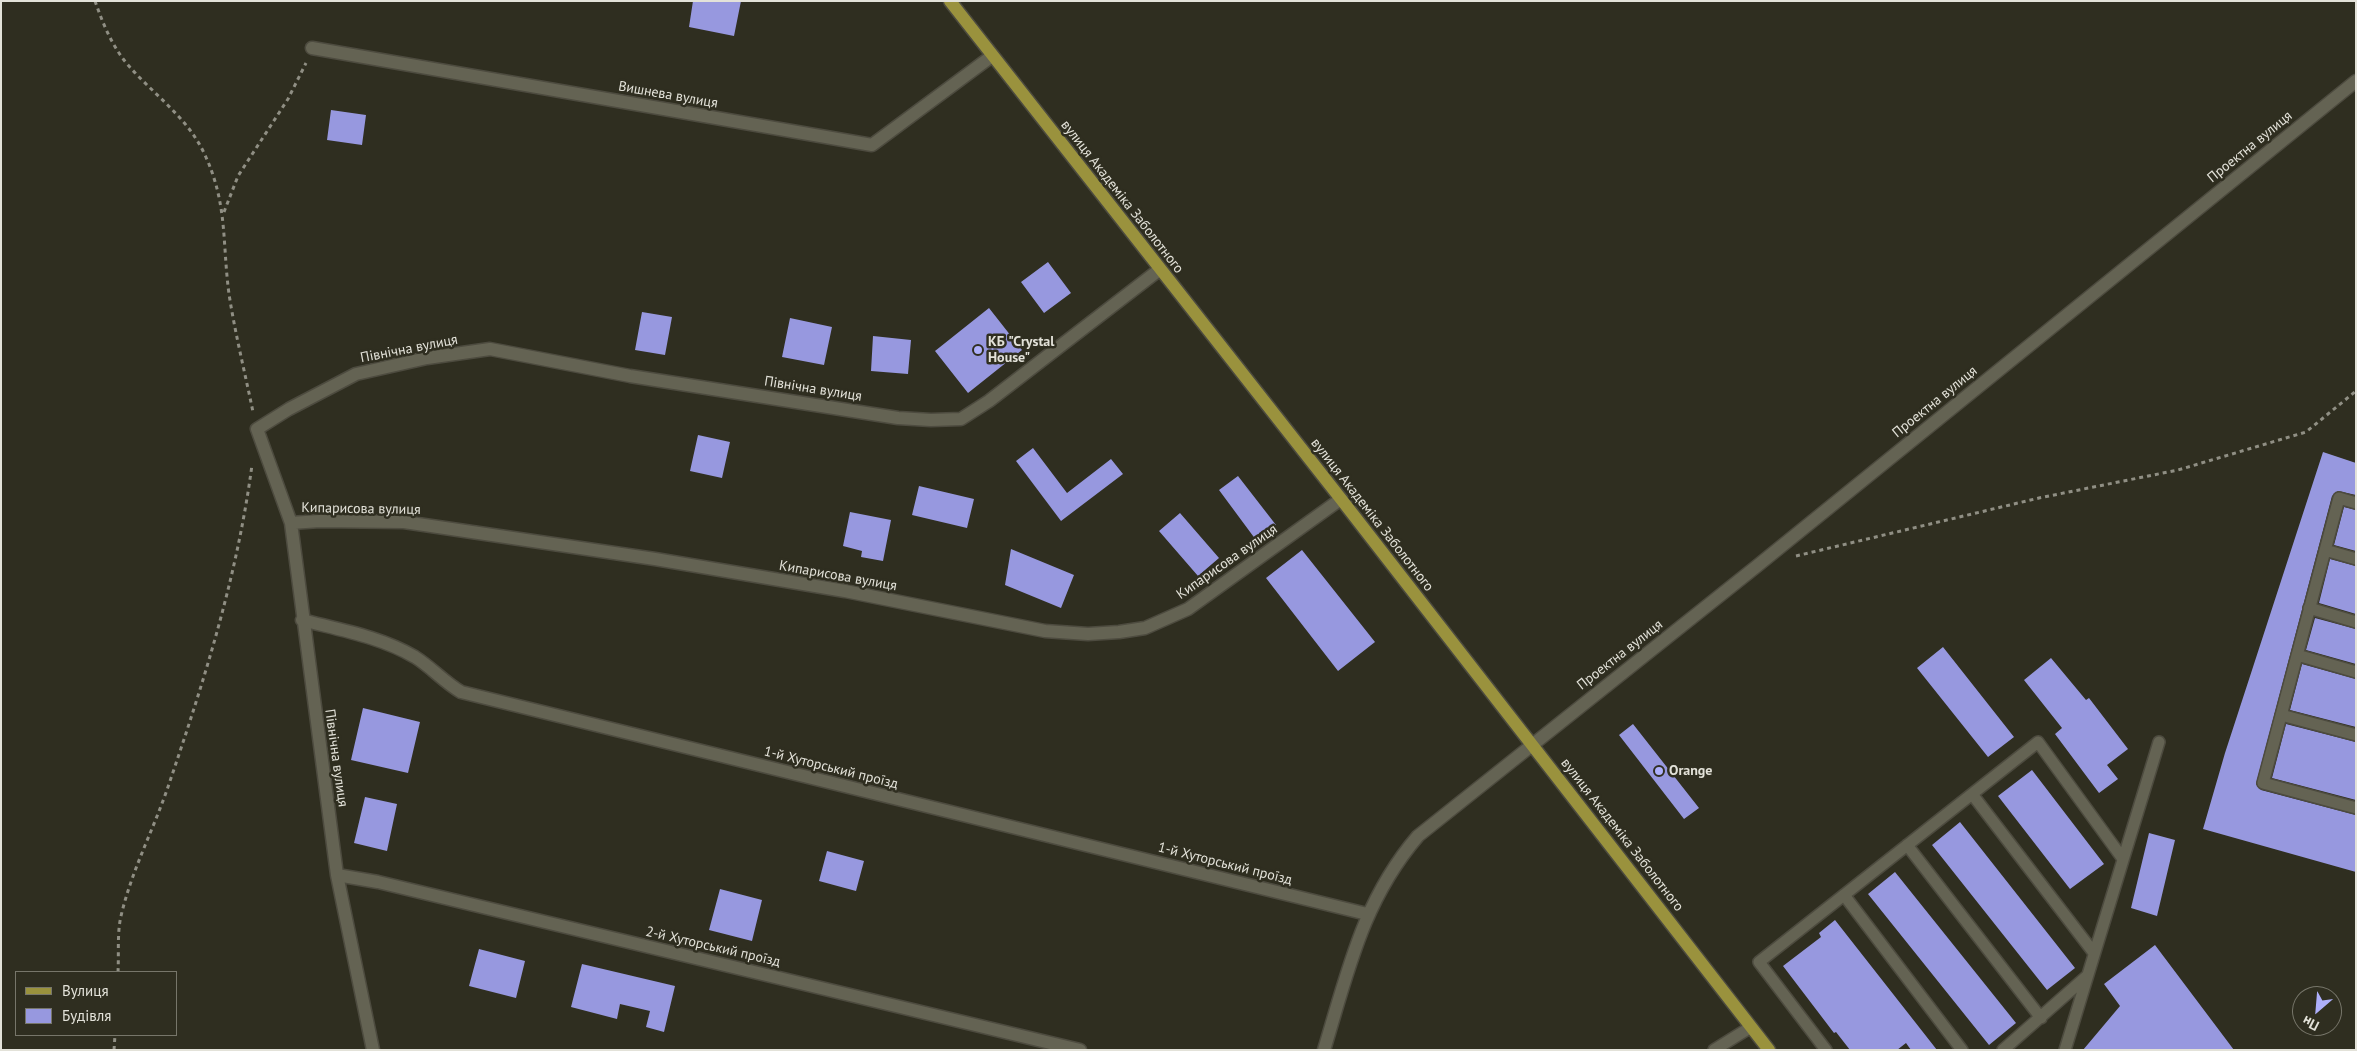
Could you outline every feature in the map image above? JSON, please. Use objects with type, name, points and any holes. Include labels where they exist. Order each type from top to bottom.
[{"type":"main road","name":"вулиця Академіка Заболотного","points":[[950,1],[1159,270],[1341,499],[1769,1050]]},
{"type":"street","name":"Вишнева вулиця","points":[[312,48],[872,145],[992,56]]},
{"type":"street","name":"Проектна вулиця","points":[[1324,1050],[1367,914],[1389,873],[1418,836],[1757,566],[2356,81]]},
{"type":"street","name":"Північна вулиця","points":[[373,1050],[337,875],[302,620],[291,523],[257,429],[289,409],[356,374],[427,358],[490,349],[630,376],[898,418],[961,419],[989,400],[1159,270]]},
{"type":"street","name":"Кипарисова вулиця","points":[[291,523],[320,521],[404,522],[655,559],[826,588],[1045,631],[1088,634],[1145,628],[1188,609],[1341,499]]},
{"type":"street","name":"1-й Хуторський проїзд","points":[[302,620],[386,642],[417,658],[445,682],[461,692],[1367,914]]},
{"type":"street","name":"2-й Хуторський проїзд","points":[[337,875],[378,882],[1080,1050]]},
{"type":"lane","points":[[2356,503],[2339,498],[2263,784],[2356,808]]},
{"type":"lane","points":[[2325,550],[2356,559]]},
{"type":"lane","points":[[2309,608],[2356,622]]},
{"type":"lane","points":[[2296,655],[2356,672]]},
{"type":"lane","points":[[2281,714],[2356,735]]},
{"type":"lane","points":[[1826,1050],[1759,962],[2038,742],[2123,859]]},
{"type":"lane","points":[[2065,1050],[2159,742]]},
{"type":"lane","points":[[1972,794],[2094,953]]},
{"type":"lane","points":[[1907,845],[2041,1018]]},
{"type":"lane","points":[[1844,895],[1962,1050]]},
{"type":"lane","points":[[2003,1050],[2087,976]]},
{"type":"lane","points":[[1714,1050],[1752,1026]]},
{"type":"path","points":[[95,1],[112,43],[122,57],[184,122],[203,151],[216,180],[223,214],[229,294],[257,429]]},
{"type":"path","points":[[223,214],[238,176],[288,99],[312,48]]},
{"type":"path","points":[[1786,559],[2039,498],[2178,470],[2306,432],[2356,392]]},
{"type":"path","points":[[118,971],[121,918],[132,876],[168,786],[220,626],[245,519],[253,456]]},
{"type":"path","points":[[114,1050],[115,1036]]},
{"type":"building","points":[[693,1],[741,1],[734,36],[689,27]]},
{"type":"building","points":[[331,110],[366,115],[362,145],[327,140]]},
{"type":"building","points":[[1048,262],[1071,293],[1044,313],[1021,282]]},
{"type":"building","name":"КБ \"Crystal House\"","points":[[989,308],[1022,350],[968,393],[935,351]]},
{"type":"building","points":[[642,312],[672,317],[665,355],[635,350]]},
{"type":"building","points":[[790,318],[832,327],[824,365],[782,357]]},
{"type":"building","points":[[873,336],[911,340],[908,374],[871,371]]},
{"type":"building","points":[[698,435],[730,442],[722,478],[690,471]]},
{"type":"building","points":[[1033,448],[1067,493],[1111,459],[1123,474],[1061,521],[1016,461]]},
{"type":"building","points":[[2323,452],[2356,463],[2356,495],[2338,491],[2332,496],[2256,784],[2261,790],[2356,815],[2356,872],[2203,829],[2225,753]]},
{"type":"building","points":[[1238,476],[1276,525],[1256,540],[1219,490]]},
{"type":"building","points":[[919,486],[974,499],[967,528],[912,515]]},
{"type":"building","points":[[2344,507],[2356,510],[2356,551],[2334,545]]},
{"type":"building","points":[[850,512],[891,520],[883,561],[861,557],[862,551],[843,546]]},
{"type":"building","points":[[1180,513],[1219,558],[1198,576],[1159,531]]},
{"type":"building","points":[[1011,549],[1074,575],[1061,608],[1005,585]]},
{"type":"building","points":[[1302,550],[1375,642],[1338,671],[1266,578]]},
{"type":"building","points":[[2330,559],[2356,566],[2356,614],[2319,603]]},
{"type":"building","points":[[2315,618],[2356,629],[2356,664],[2306,650]]},
{"type":"building","points":[[1943,647],[2014,737],[1988,757],[1917,668]]},
{"type":"building","points":[[2051,658],[2086,700],[2089,698],[2128,749],[2107,765],[2118,779],[2099,793],[2055,734],[2062,728],[2024,680]]},
{"type":"building","points":[[2302,664],[2356,679],[2356,727],[2290,710]]},
{"type":"building","points":[[363,708],[420,722],[408,773],[351,760]]},
{"type":"building","name":"Orange","points":[[1633,724],[1699,808],[1684,819],[1619,735]]},
{"type":"building","points":[[2286,724],[2356,742],[2356,800],[2272,778]]},
{"type":"building","points":[[2032,770],[2104,864],[2070,889],[1998,796]]},
{"type":"building","points":[[365,797],[397,804],[387,851],[354,843]]},
{"type":"building","points":[[1960,822],[2075,968],[2047,990],[1932,845]]},
{"type":"building","points":[[2149,833],[2175,840],[2157,916],[2131,908]]},
{"type":"building","points":[[827,851],[864,861],[856,891],[819,881]]},
{"type":"building","points":[[1895,872],[2016,1023],[1989,1045],[1868,894]]},
{"type":"building","points":[[720,889],[762,900],[752,941],[709,930]]},
{"type":"building","points":[[1835,920],[1937,1050],[1911,1050],[1906,1043],[1897,1050],[1850,1050],[1836,1032],[1834,1033],[1783,966],[1821,937],[1819,933]]},
{"type":"building","points":[[2155,945],[2234,1050],[2083,1050],[2120,1006],[2104,984]]},
{"type":"building","points":[[479,949],[525,961],[516,998],[469,986]]},
{"type":"building","points":[[582,964],[675,986],[664,1032],[646,1027],[650,1011],[620,1004],[617,1019],[571,1007]]},
{"type":"place","name":"КБ \"Crystal House\"","points":[[978,350]]},
{"type":"place","name":"Orange","points":[[1659,771]]}]
